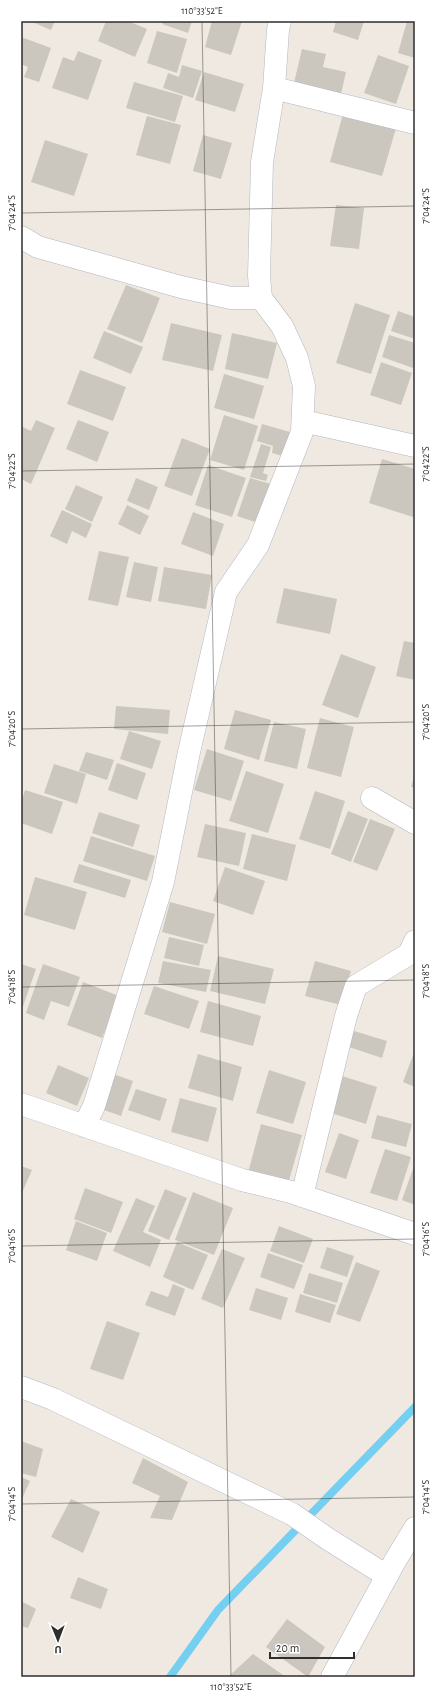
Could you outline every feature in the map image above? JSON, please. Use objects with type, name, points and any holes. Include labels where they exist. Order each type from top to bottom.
[{"type":"street","points":[[84,1126],[94,1106],[163,882],[191,744],[226,592],[258,545],[302,432],[304,386],[297,358],[282,326],[262,298],[259,276],[262,162],[274,88],[280,21]]},
{"type":"street","points":[[274,88],[415,122]]},
{"type":"street","points":[[21,237],[38,248],[181,287],[231,298],[262,298]]},
{"type":"street","points":[[303,421],[415,446]]},
{"type":"street","points":[[372,798],[415,823]]},
{"type":"street","points":[[302,1196],[346,1016],[356,986],[409,954],[415,941]]},
{"type":"street","points":[[21,1104],[242,1180],[302,1196],[415,1234]]},
{"type":"street","points":[[21,1387],[53,1399],[292,1514],[328,1539],[387,1576]]},
{"type":"street","points":[[332,1677],[415,1528]]},
{"type":"building","points":[[30,21],[55,21],[51,30]]},
{"type":"building","points":[[106,21],[128,21],[147,29],[135,57],[98,41]]},
{"type":"building","points":[[164,21],[192,21],[188,33],[162,24]]},
{"type":"building","points":[[212,21],[242,21],[231,55],[205,47]]},
{"type":"building","points":[[336,21],[364,21],[358,40],[333,32]]},
{"type":"building","points":[[407,21],[415,21],[415,58],[398,53]]},
{"type":"building","points":[[157,31],[187,39],[177,73],[147,63]]},
{"type":"building","points":[[21,37],[51,48],[39,82],[24,77],[28,67],[21,64]]},
{"type":"building","points":[[302,49],[326,54],[323,67],[346,72],[340,98],[293,87]]},
{"type":"building","points":[[78,51],[102,60],[88,100],[52,88],[63,57],[74,61]]},
{"type":"building","points":[[378,55],[409,66],[396,104],[364,93]]},
{"type":"building","points":[[182,65],[202,71],[193,98],[163,88],[168,73],[179,77]]},
{"type":"building","points":[[204,72],[244,84],[235,112],[195,100]]},
{"type":"building","points":[[134,82],[183,96],[175,122],[126,108]]},
{"type":"building","points":[[344,110],[397,125],[382,176],[330,162]]},
{"type":"building","points":[[147,116],[181,125],[170,164],[136,155]]},
{"type":"building","points":[[203,135],[232,143],[221,179],[193,171]]},
{"type":"building","points":[[45,140],[88,154],[74,196],[31,182]]},
{"type":"building","points":[[336,205],[364,208],[359,249],[330,246]]},
{"type":"building","points":[[126,285],[160,298],[142,343],[107,329]]},
{"type":"building","points":[[355,303],[390,315],[371,374],[336,363]]},
{"type":"building","points":[[398,311],[415,317],[415,339],[391,331]]},
{"type":"building","points":[[171,323],[222,335],[213,371],[162,360]]},
{"type":"building","points":[[104,331],[143,347],[131,374],[93,358]]},
{"type":"building","points":[[232,333],[277,343],[268,379],[225,369]]},
{"type":"building","points":[[389,335],[415,343],[415,363],[413,368],[382,357]]},
{"type":"building","points":[[381,362],[412,373],[401,405],[370,395]]},
{"type":"building","points":[[80,370],[126,387],[113,421],[67,404]]},
{"type":"building","points":[[224,374],[264,386],[254,419],[214,408]]},
{"type":"building","points":[[224,415],[258,426],[244,470],[210,460]]},
{"type":"building","points":[[36,420],[55,428],[31,484],[21,479],[21,426],[31,431]]},
{"type":"building","points":[[78,420],[109,432],[97,462],[66,449]]},
{"type":"building","points":[[262,424],[290,432],[283,456],[272,453],[273,446],[257,441]]},
{"type":"building","points":[[182,438],[210,449],[192,496],[164,486]]},
{"type":"building","points":[[261,444],[271,447],[263,473],[268,475],[266,481],[250,477]]},
{"type":"building","points":[[382,459],[415,469],[415,511],[413,517],[369,503]]},
{"type":"building","points":[[208,465],[246,478],[232,517],[195,505]]},
{"type":"building","points":[[136,478],[158,487],[149,510],[127,501]]},
{"type":"building","points":[[250,478],[271,484],[258,523],[237,516]]},
{"type":"building","points":[[76,485],[103,497],[92,522],[65,509]]},
{"type":"building","points":[[127,505],[149,516],[140,535],[118,524]]},
{"type":"building","points":[[62,510],[92,524],[86,538],[72,531],[67,544],[50,536]]},
{"type":"building","points":[[193,512],[224,524],[213,556],[181,544]]},
{"type":"building","points":[[99,551],[129,557],[118,606],[88,600]]},
{"type":"building","points":[[134,562],[158,567],[151,602],[126,597]]},
{"type":"building","points":[[164,567],[212,575],[206,609],[158,601]]},
{"type":"building","points":[[284,588],[337,599],[330,634],[276,623]]},
{"type":"building","points":[[404,641],[415,643],[415,680],[396,676]]},
{"type":"building","points":[[341,654],[376,667],[358,718],[322,705]]},
{"type":"building","points":[[116,706],[170,710],[168,734],[114,729]]},
{"type":"building","points":[[235,710],[271,720],[259,760],[224,749]]},
{"type":"building","points":[[320,718],[354,727],[341,777],[307,768]]},
{"type":"building","points":[[274,722],[306,729],[297,769],[264,761]]},
{"type":"building","points":[[129,731],[161,741],[152,769],[120,759]]},
{"type":"building","points":[[207,749],[244,761],[231,801],[194,790]]},
{"type":"building","points":[[86,752],[114,760],[107,780],[79,771]]},
{"type":"building","points":[[117,763],[146,773],[137,800],[108,790]]},
{"type":"building","points":[[54,764],[86,774],[77,804],[44,793]]},
{"type":"building","points":[[246,771],[284,784],[268,833],[229,821]]},
{"type":"building","points":[[415,774],[415,788],[411,787]]},
{"type":"building","points":[[25,790],[63,802],[52,834],[21,823],[21,803]]},
{"type":"building","points":[[315,791],[345,801],[330,849],[299,839]]},
{"type":"building","points":[[348,811],[368,819],[351,862],[331,854]]},
{"type":"building","points":[[99,812],[140,825],[133,847],[92,833]]},
{"type":"building","points":[[370,819],[395,829],[377,871],[353,862]]},
{"type":"building","points":[[205,824],[246,833],[239,866],[197,857]]},
{"type":"building","points":[[252,834],[296,845],[287,881],[243,869]]},
{"type":"building","points":[[91,836],[155,856],[147,881],[83,861]]},
{"type":"building","points":[[79,864],[131,880],[125,898],[73,882]]},
{"type":"building","points":[[225,867],[265,881],[253,915],[213,901]]},
{"type":"building","points":[[35,877],[87,892],[75,930],[24,915]]},
{"type":"building","points":[[170,902],[215,914],[207,944],[162,932]]},
{"type":"building","points":[[169,937],[204,945],[199,966],[164,958]]},
{"type":"building","points":[[218,956],[274,969],[265,1004],[210,991]]},
{"type":"building","points":[[163,961],[211,970],[206,992],[158,983]]},
{"type":"building","points":[[315,961],[351,971],[341,1005],[305,996]]},
{"type":"building","points":[[21,964],[36,969],[21,1012]]},
{"type":"building","points":[[43,964],[80,977],[69,1007],[51,1001],[44,1020],[26,1013]]},
{"type":"building","points":[[83,982],[119,996],[102,1038],[67,1025]]},
{"type":"building","points":[[154,986],[199,1001],[189,1029],[144,1014]]},
{"type":"building","points":[[208,1001],[261,1016],[253,1046],[200,1032]]},
{"type":"building","points":[[354,1031],[387,1041],[382,1058],[349,1047]]},
{"type":"building","points":[[415,1050],[415,1087],[403,1082]]},
{"type":"building","points":[[198,1054],[242,1067],[233,1101],[188,1088]]},
{"type":"building","points":[[58,1065],[89,1078],[77,1106],[46,1093]]},
{"type":"building","points":[[269,1070],[306,1082],[293,1124],[256,1113]]},
{"type":"building","points":[[113,1074],[133,1081],[121,1116],[101,1109]]},
{"type":"building","points":[[342,1076],[377,1087],[366,1124],[331,1113]]},
{"type":"building","points":[[136,1089],[167,1099],[160,1121],[128,1110]]},
{"type":"building","points":[[180,1098],[217,1108],[208,1142],[171,1132]]},
{"type":"building","points":[[377,1115],[412,1124],[406,1147],[371,1138]]},
{"type":"building","points":[[261,1124],[302,1135],[288,1184],[248,1173]]},
{"type":"building","points":[[339,1133],[359,1140],[346,1179],[325,1172]]},
{"type":"building","points":[[385,1149],[411,1157],[397,1201],[370,1193]]},
{"type":"building","points":[[415,1163],[415,1205],[402,1200]]},
{"type":"building","points":[[21,1166],[32,1170],[21,1195]]},
{"type":"building","points":[[85,1188],[123,1202],[111,1233],[74,1219]]},
{"type":"building","points":[[165,1189],[187,1198],[169,1240],[148,1231]]},
{"type":"building","points":[[193,1192],[233,1208],[214,1255],[175,1240]]},
{"type":"building","points":[[136,1198],[155,1206],[143,1232],[161,1240],[150,1267],[113,1251]]},
{"type":"building","points":[[76,1221],[107,1233],[97,1261],[66,1250]]},
{"type":"building","points":[[279,1226],[313,1239],[304,1263],[270,1251]]},
{"type":"building","points":[[177,1242],[208,1255],[193,1290],[163,1277]]},
{"type":"building","points":[[327,1247],[354,1256],[347,1277],[320,1268]]},
{"type":"building","points":[[222,1249],[245,1258],[223,1308],[201,1299]]},
{"type":"building","points":[[268,1253],[303,1265],[294,1289],[260,1277]]},
{"type":"building","points":[[356,1262],[380,1271],[360,1322],[336,1314]]},
{"type":"building","points":[[309,1273],[343,1283],[337,1303],[303,1293]]},
{"type":"building","points":[[173,1284],[185,1289],[175,1316],[145,1305],[151,1291],[168,1297]]},
{"type":"building","points":[[256,1288],[288,1298],[281,1320],[249,1310]]},
{"type":"building","points":[[300,1294],[336,1305],[330,1323],[295,1312]]},
{"type":"building","points":[[107,1321],[140,1333],[123,1380],[90,1369]]},
{"type":"building","points":[[21,1441],[43,1449],[36,1477],[21,1473]]},
{"type":"building","points":[[143,1458],[188,1482],[172,1520],[150,1518],[160,1496],[132,1483]]},
{"type":"building","points":[[21,1477],[30,1481],[21,1501]]},
{"type":"building","points":[[71,1499],[100,1512],[83,1553],[51,1537]]},
{"type":"building","points":[[78,1577],[108,1589],[101,1609],[70,1598]]},
{"type":"building","points":[[21,1601],[36,1609],[28,1628],[21,1626]]},
{"type":"building","points":[[287,1619],[325,1647],[308,1677],[266,1647]]},
{"type":"building","points":[[253,1654],[286,1677],[228,1677]]},
{"type":"waterway","points":[[170,1677],[218,1610],[415,1407]]}]
